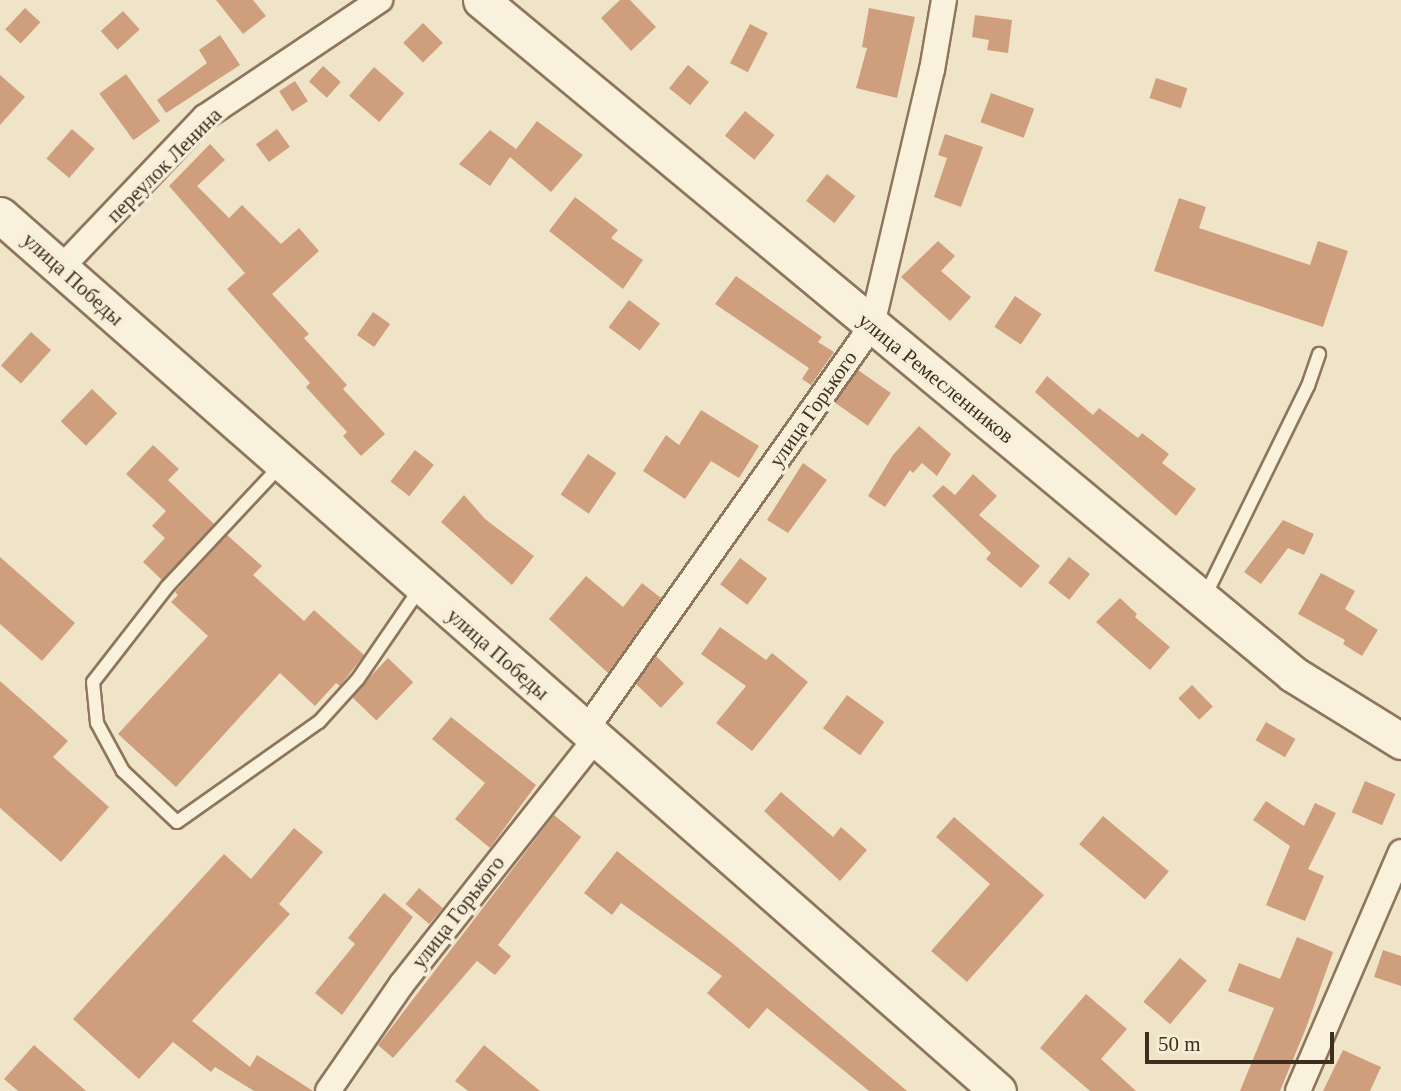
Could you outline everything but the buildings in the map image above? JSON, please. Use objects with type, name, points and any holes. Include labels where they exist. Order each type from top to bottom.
[{"type":"main road","name":"улица Ремесленников","points":[[481,0],[1293,674],[1401,741]]},
{"type":"main road","name":"улица Победы","points":[[4,226],[60,269],[998,1091]]},
{"type":"street","name":"переулок Ленина","points":[[60,269],[205,117],[380,0]]},
{"type":"street","name":"улица Горького","points":[[328,1091],[401,985],[590,735],[872,325],[932,70],[944,0]]},
{"type":"street","points":[[1298,1091],[1401,852]]},
{"type":"lane","points":[[1204,598],[1308,386],[1319,354]]},
{"type":"lane","points":[[282,464],[167,587],[93,682],[97,723],[123,771],[177,822],[319,722],[358,680],[422,587]]}]
